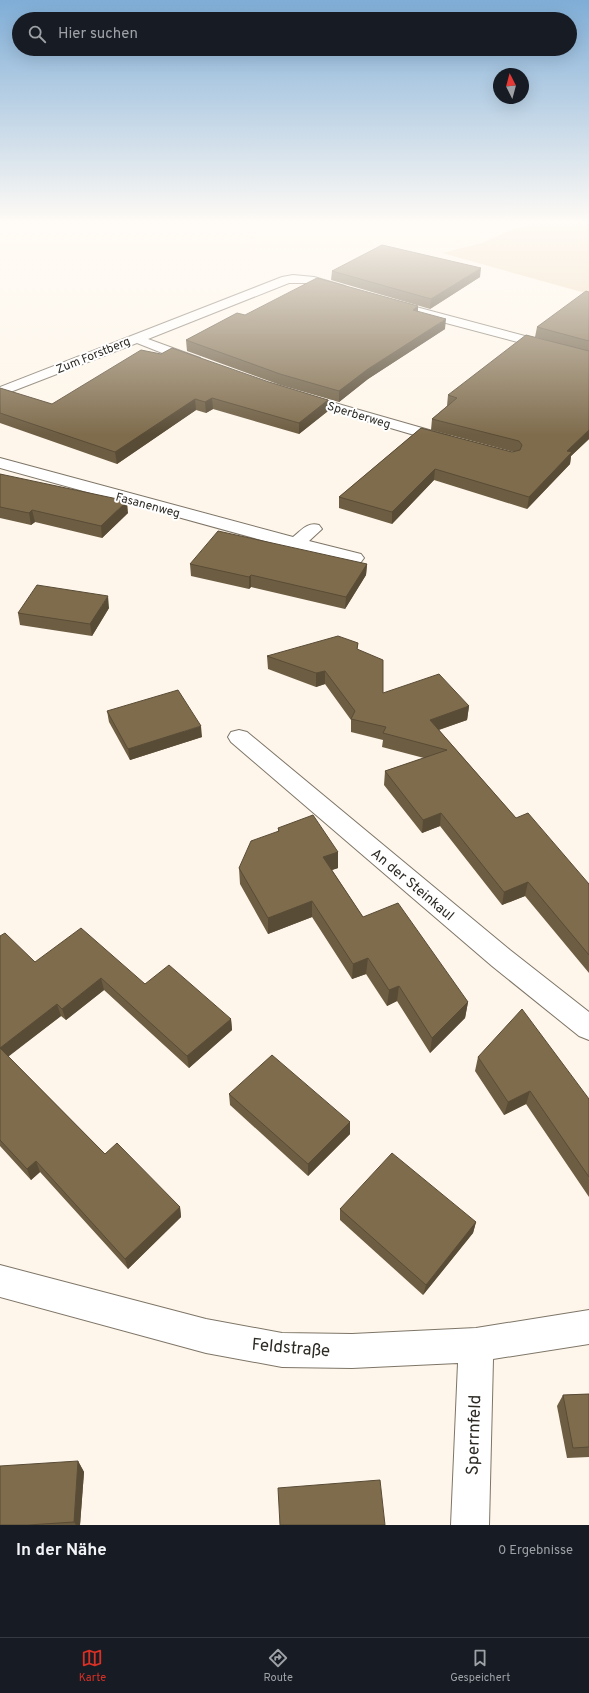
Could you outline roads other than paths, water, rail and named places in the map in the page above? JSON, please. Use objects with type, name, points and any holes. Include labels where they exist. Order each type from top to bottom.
[{"type":"street","name":"Zum Forstberg","points":[[0,392],[254,292]]},
{"type":"street","points":[[405,308],[587,354]]},
{"type":"street","points":[[135,338],[210,366]]},
{"type":"street","name":"Sperberweg","points":[[289,394],[425,434],[461,443]]},
{"type":"street","points":[[425,434],[440,423]]},
{"type":"street","name":"Fasanenweg","points":[[0,464],[296,544],[355,558]]},
{"type":"street","points":[[296,544],[313,529]]},
{"type":"street","name":"An der Steinkaul","points":[[239,737],[501,958],[589,1028]]},
{"type":"street","name":"Feldstraße","points":[[0,1281],[206,1336],[282,1350],[352,1351],[476,1345],[589,1327]]},
{"type":"street","name":"Sperrnfeld","points":[[470,1525],[476,1345]]}]
